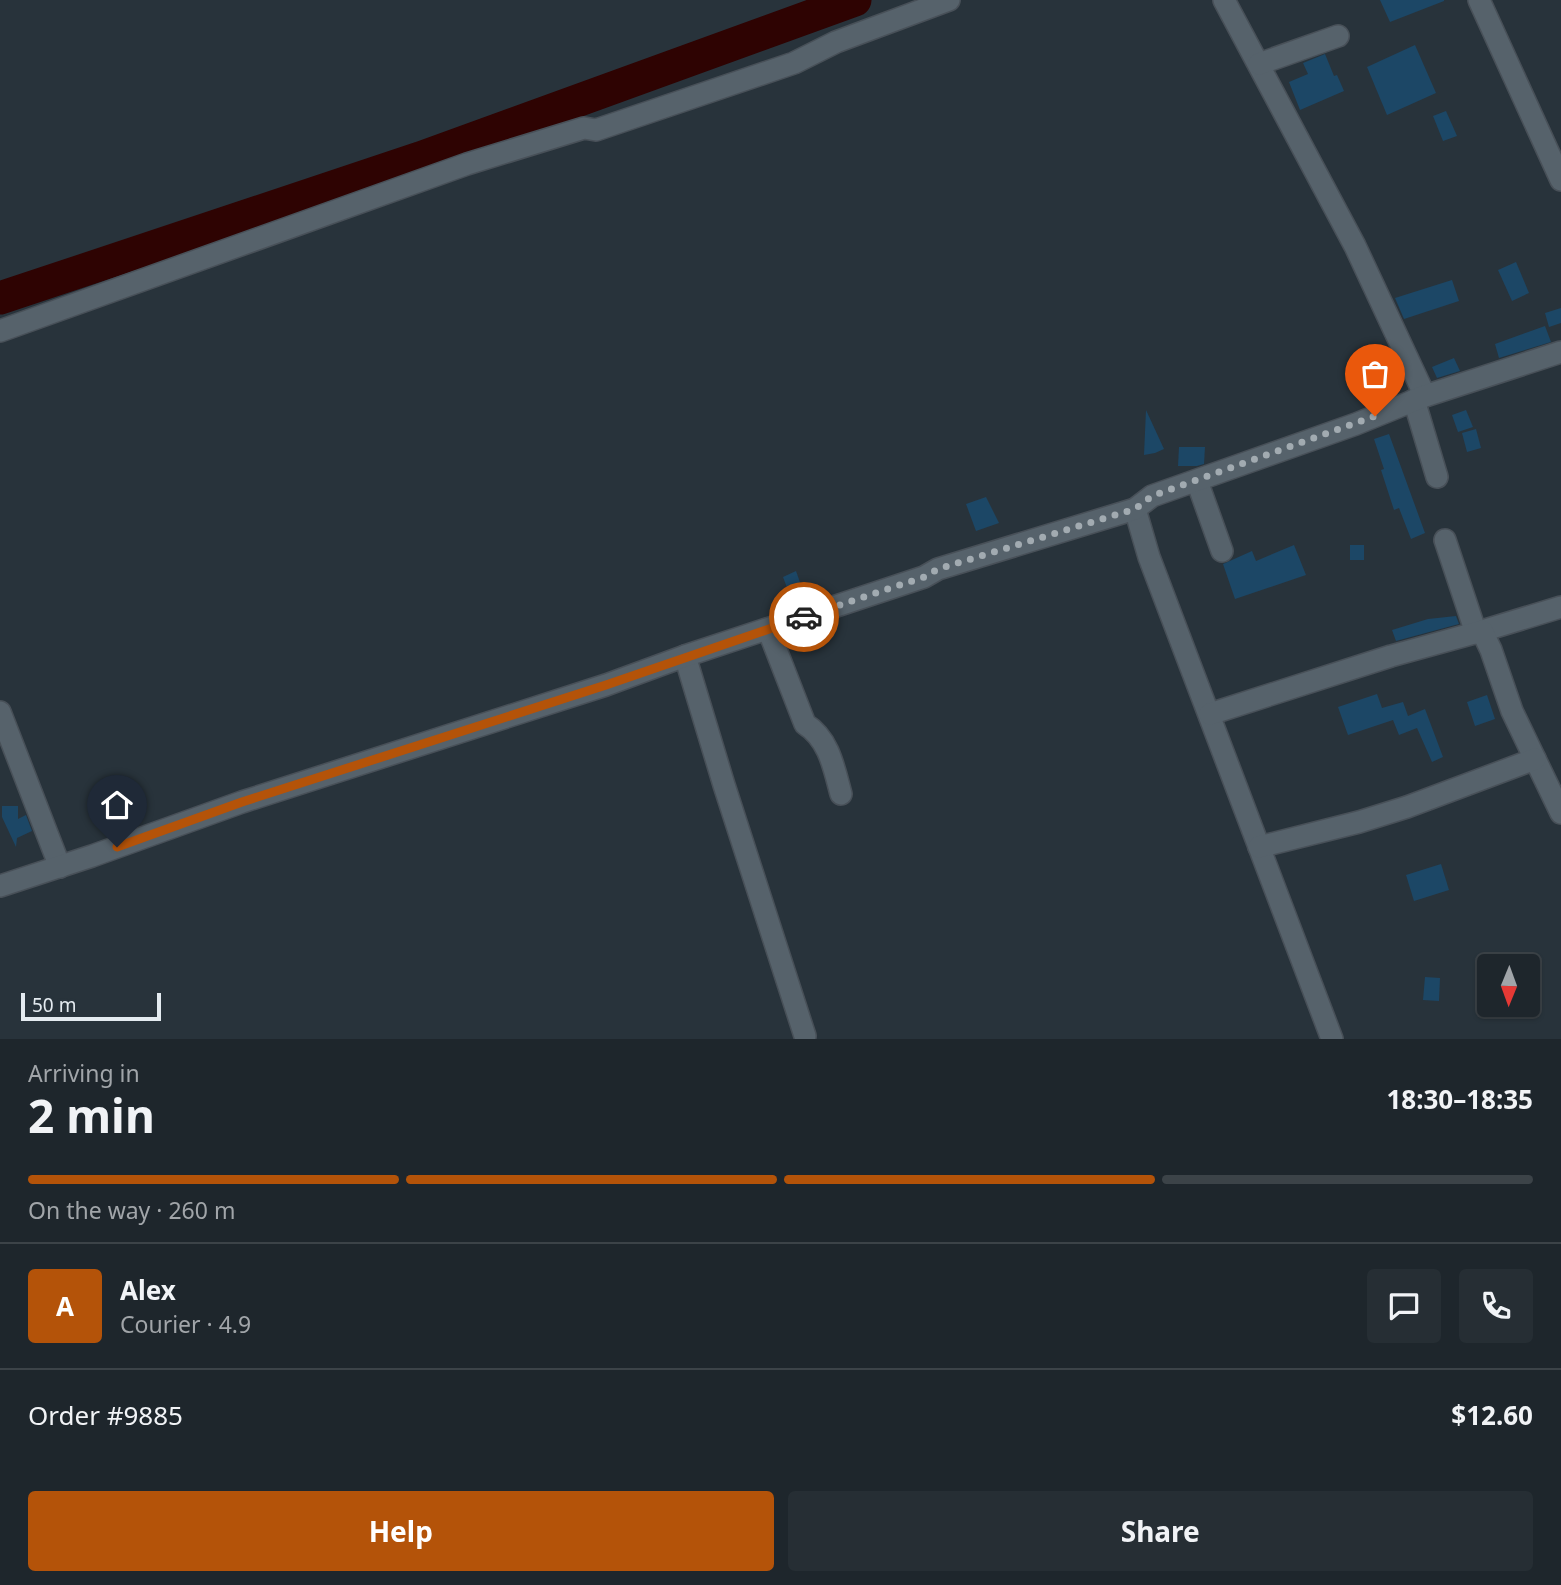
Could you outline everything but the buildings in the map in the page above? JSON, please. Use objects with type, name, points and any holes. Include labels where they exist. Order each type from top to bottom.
[{"type":"street","points":[[0,331],[467,164],[584,128],[596,130],[794,63],[836,42],[949,0]]},
{"type":"street","points":[[1224,0],[1355,247],[1420,398],[1437,477]]},
{"type":"street","points":[[1479,0],[1561,180]]},
{"type":"street","points":[[1259,64],[1338,36]]},
{"type":"street","points":[[0,886],[242,802],[606,685],[924,577],[938,569],[1135,509],[1152,496],[1356,425],[1420,398],[1561,352]]},
{"type":"street","points":[[1197,481],[1222,551]]},
{"type":"street","points":[[1135,509],[1149,557],[1332,1039]]},
{"type":"street","points":[[1445,540],[1479,632],[1492,650],[1512,711],[1561,813]]},
{"type":"street","points":[[1210,714],[1391,656],[1561,607]]},
{"type":"street","points":[[768,629],[805,724],[813,729],[829,751],[841,794]]},
{"type":"street","points":[[685,656],[805,1036]]},
{"type":"street","points":[[0,712],[60,867]]},
{"type":"street","points":[[1259,847],[1407,807],[1535,759]]},
{"type":"waterway","points":[[0,298],[420,158],[855,0]]},
{"type":"way so far","points":[[804,617],[924,577],[938,569],[1135,509],[1152,496],[1375,416]]},
{"type":"route","points":[[117,847],[242,802],[606,685],[804,617]]}]
